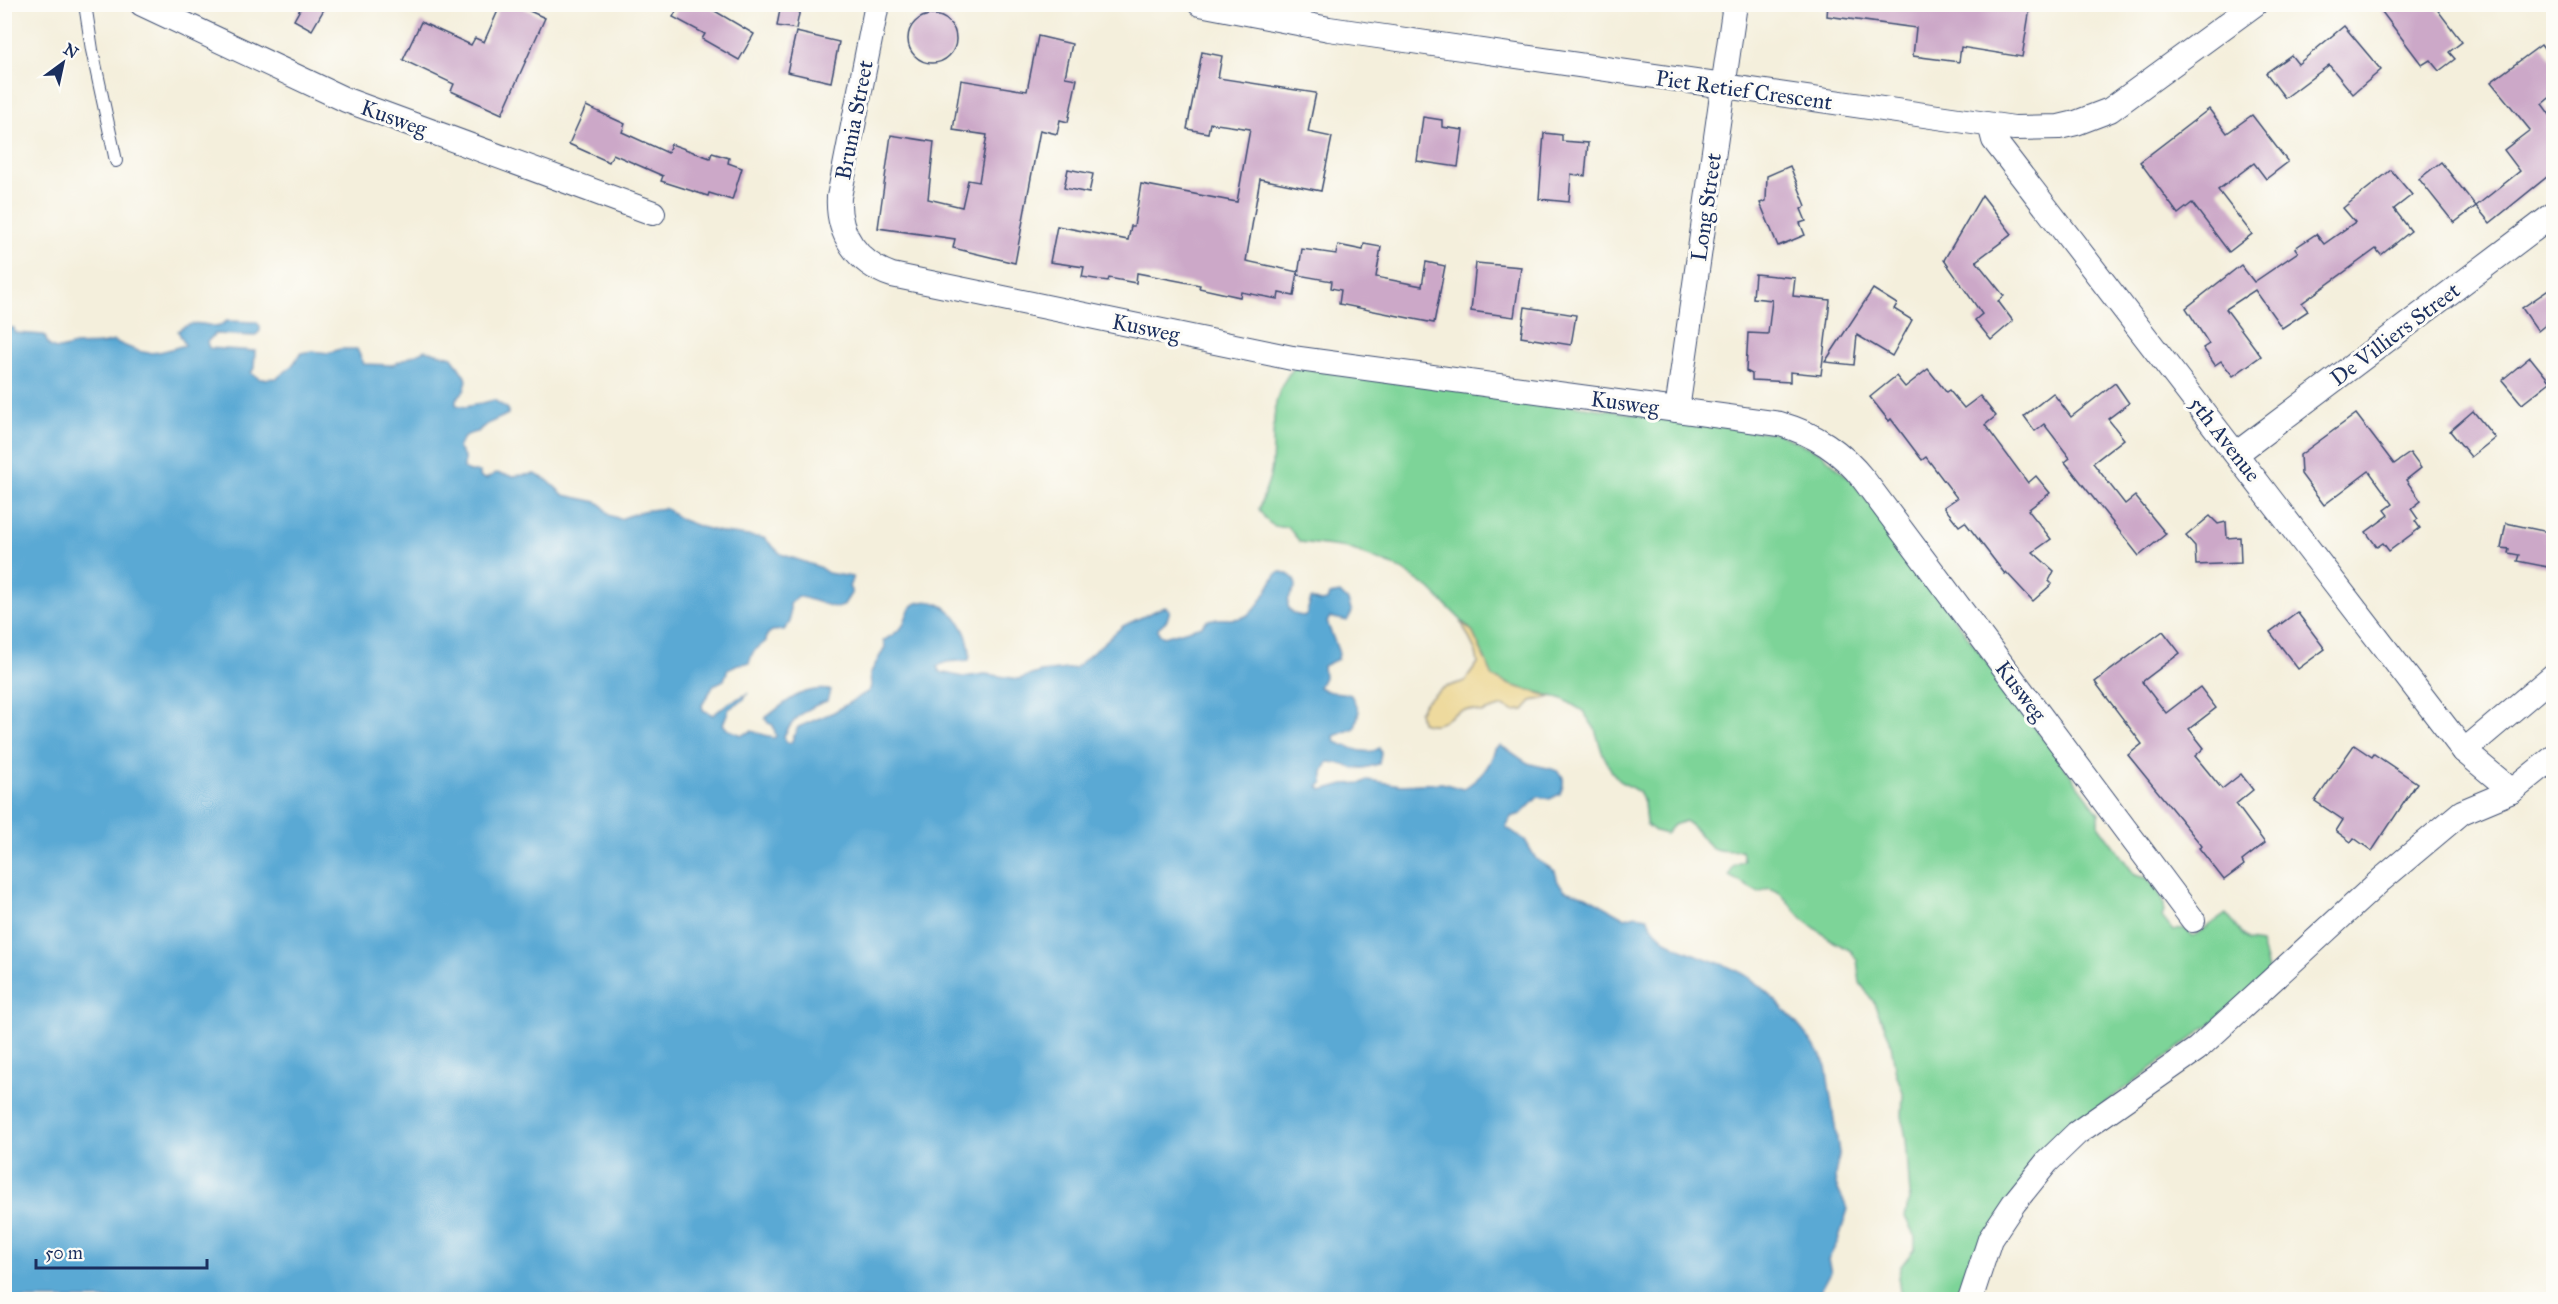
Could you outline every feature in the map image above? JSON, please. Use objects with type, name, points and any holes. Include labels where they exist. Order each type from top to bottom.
[{"type":"street","name":"Kusweg","points":[[142,4],[346,100],[653,213]]},
{"type":"street","name":"Brunia Street","points":[[844,235],[838,210],[839,197],[877,4]]},
{"type":"street","name":"Piet Retief Crescent","points":[[1200,4],[1329,29],[1724,87],[1990,125],[2059,127],[2110,110],[2255,4]]},
{"type":"street","name":"Long Street","points":[[1677,410],[1735,4]]},
{"type":"street","name":"5th Avenue","points":[[1990,125],[1994,140],[2464,751],[2512,791]]},
{"type":"street","name":"De Villiers Street","points":[[2236,454],[2553,214]]},
{"type":"street","name":"Kusweg","points":[[844,235],[859,256],[880,271],[937,284],[1292,358],[1780,424],[1795,428],[1824,442],[1852,465],[2193,920]]},
{"type":"street","points":[[2464,751],[2553,675]]},
{"type":"street","points":[[1970,1299],[1990,1239],[2014,1203],[2047,1162],[2077,1133],[2197,1049],[2381,880],[2462,812],[2512,791],[2553,757]]},
{"type":"lane","points":[[85,4],[92,50],[116,161]]},
{"type":"green space","points":[[1295,367],[1779,434],[1821,453],[1854,483],[2099,813],[2099,826],[2135,875],[2147,878],[2158,891],[2164,906],[2162,917],[2173,931],[2184,928],[2193,937],[2226,914],[2248,941],[2261,943],[2269,973],[2245,999],[2078,1123],[1962,1299],[1901,1299],[1898,1277],[1901,1266],[1915,1248],[1915,1237],[1905,1217],[1910,1195],[1902,1116],[1903,1093],[1896,1073],[1890,1039],[1873,1001],[1860,983],[1857,960],[1851,951],[1831,940],[1803,919],[1780,893],[1769,888],[1759,893],[1729,876],[1733,866],[1744,861],[1742,850],[1728,851],[1712,848],[1685,821],[1674,825],[1666,834],[1655,831],[1646,824],[1644,802],[1639,792],[1620,781],[1612,772],[1602,752],[1595,729],[1583,711],[1563,699],[1510,685],[1493,677],[1472,631],[1430,589],[1401,569],[1348,548],[1300,542],[1288,527],[1274,526],[1264,518],[1259,509],[1271,470],[1274,412],[1280,389],[1286,377]]},
{"type":"sand","points":[[1461,622],[1472,631],[1493,677],[1510,685],[1552,697],[1532,701],[1524,710],[1513,711],[1503,706],[1481,713],[1462,710],[1438,723],[1421,722],[1419,712],[1425,702],[1443,688],[1465,681],[1478,663],[1476,652]]},
{"type":"water","points":[[227,321],[256,322],[260,326],[260,331],[255,336],[215,334],[207,342],[209,348],[255,351],[254,368],[251,373],[260,379],[277,378],[291,367],[301,353],[312,351],[329,353],[340,349],[357,349],[364,364],[392,365],[425,350],[452,357],[467,380],[464,391],[456,399],[456,405],[466,407],[494,400],[508,409],[508,414],[487,424],[478,432],[467,435],[461,441],[458,448],[464,457],[464,468],[469,472],[480,472],[480,477],[486,479],[496,473],[512,476],[535,474],[547,480],[564,495],[597,502],[609,515],[620,519],[642,511],[665,508],[680,519],[701,527],[724,533],[764,538],[781,554],[819,567],[828,573],[853,577],[849,587],[852,592],[843,606],[837,608],[798,596],[790,604],[790,622],[784,630],[772,631],[767,635],[766,641],[753,652],[749,663],[738,664],[728,669],[724,680],[714,685],[702,705],[703,710],[713,715],[727,704],[747,694],[744,699],[729,709],[723,724],[727,729],[742,735],[752,731],[774,738],[776,736],[773,725],[765,718],[803,693],[821,689],[831,690],[827,701],[807,710],[792,724],[784,736],[786,742],[791,743],[798,727],[834,712],[869,691],[870,674],[885,647],[883,641],[902,627],[909,611],[917,603],[928,601],[948,610],[963,628],[967,639],[970,650],[969,660],[945,663],[937,667],[940,672],[963,677],[985,674],[1019,679],[1041,672],[1075,668],[1123,626],[1165,607],[1170,610],[1167,620],[1158,628],[1159,634],[1164,637],[1202,626],[1210,620],[1246,616],[1260,603],[1277,573],[1285,573],[1295,580],[1296,586],[1289,597],[1288,605],[1296,615],[1306,615],[1311,599],[1327,601],[1329,595],[1340,593],[1348,601],[1352,612],[1347,621],[1330,617],[1327,622],[1339,653],[1338,659],[1323,666],[1324,677],[1319,687],[1351,695],[1359,711],[1355,728],[1334,736],[1335,742],[1363,751],[1379,748],[1381,753],[1379,764],[1363,768],[1328,762],[1323,772],[1323,783],[1318,786],[1322,790],[1344,784],[1362,783],[1367,780],[1401,785],[1442,783],[1463,789],[1483,772],[1495,749],[1500,746],[1528,763],[1555,770],[1563,777],[1560,794],[1550,799],[1538,797],[1521,814],[1511,817],[1506,827],[1525,840],[1536,859],[1555,871],[1558,882],[1565,890],[1586,896],[1625,918],[1636,915],[1647,917],[1654,929],[1675,946],[1728,966],[1750,979],[1801,1028],[1820,1055],[1826,1066],[1839,1153],[1835,1181],[1848,1209],[1838,1241],[1828,1260],[1831,1272],[1820,1292],[1813,1300],[5,1299],[5,327],[14,328],[15,333],[44,335],[50,346],[57,349],[114,341],[149,353],[185,345],[178,331],[187,325],[201,324],[217,327]]},
{"type":"building","points":[[303,4],[327,4],[312,30],[294,20]]},
{"type":"building","points":[[501,4],[514,4],[545,18],[502,114],[451,91],[454,84],[403,60],[421,22],[471,45],[475,38],[484,42]]},
{"type":"building","points":[[680,4],[703,4],[754,34],[739,60],[702,39],[705,34],[673,17]]},
{"type":"building","points":[[781,4],[801,4],[796,29],[777,26]]},
{"type":"building","points":[[1828,4],[2008,4],[2030,8],[2022,57],[1961,47],[1959,62],[1913,56],[1916,28],[1827,16]]},
{"type":"building","points":[[2376,4],[2433,4],[2462,42],[2449,52],[2455,59],[2439,71],[2430,60],[2422,65]]},
{"type":"building","points":[[932,15],[949,22],[956,39],[949,56],[932,63],[915,56],[908,39],[915,22]]},
{"type":"building","points":[[2344,26],[2381,70],[2353,94],[2329,65],[2285,98],[2266,73],[2291,55],[2298,64]]},
{"type":"building","points":[[796,32],[839,42],[831,82],[787,72]]},
{"type":"building","points":[[1038,36],[1072,44],[1065,77],[1077,79],[1068,122],[1060,120],[1057,134],[1040,130],[1015,263],[953,248],[955,239],[878,228],[891,135],[934,142],[928,199],[962,207],[968,180],[979,182],[987,135],[953,130],[961,80],[1027,91]]},
{"type":"building","points":[[2541,45],[2553,61],[2553,95],[2542,104],[2553,119],[2553,172],[2490,223],[2476,206],[2520,171],[2504,150],[2530,130],[2491,82]]},
{"type":"building","points":[[1202,52],[1222,56],[1218,78],[1316,93],[1308,132],[1332,137],[1321,191],[1260,179],[1246,261],[1298,272],[1294,296],[1279,293],[1278,299],[1241,292],[1240,297],[1199,288],[1200,285],[1137,273],[1136,283],[1109,278],[1108,281],[1082,277],[1084,267],[1050,262],[1057,226],[1128,240],[1131,226],[1134,226],[1141,184],[1237,202],[1250,129],[1210,123],[1208,133],[1187,129]]},
{"type":"building","points":[[586,106],[625,124],[622,132],[668,153],[671,144],[710,158],[712,153],[729,158],[728,163],[742,168],[732,200],[709,193],[708,196],[661,181],[663,176],[613,154],[609,162],[569,144]]},
{"type":"building","points":[[2209,109],[2227,133],[2252,115],[2288,162],[2266,179],[2254,163],[2218,190],[2252,234],[2229,252],[2192,203],[2178,214],[2140,162]]},
{"type":"building","points":[[1423,117],[1442,120],[1442,127],[1463,130],[1458,167],[1417,161]]},
{"type":"building","points":[[1544,133],[1562,135],[1562,141],[1588,143],[1585,176],[1571,174],[1569,202],[1539,199]]},
{"type":"building","points":[[2441,162],[2476,206],[2454,223],[2419,179]]},
{"type":"building","points":[[1790,166],[1806,206],[1801,209],[1806,221],[1800,223],[1805,235],[1778,246],[1760,203],[1766,201],[1767,176]]},
{"type":"building","points":[[1068,169],[1093,174],[1089,193],[1064,188]]},
{"type":"building","points":[[2391,170],[2412,195],[2394,209],[2411,231],[2381,255],[2376,249],[2302,303],[2308,311],[2282,328],[2255,290],[2226,309],[2261,356],[2233,376],[2221,361],[2215,365],[2203,348],[2209,344],[2186,308],[2241,265],[2254,282],[2298,252],[2295,248],[2316,234],[2324,244],[2355,222],[2343,208]]},
{"type":"building","points":[[1982,195],[2012,234],[1976,261],[2004,296],[1998,301],[2013,321],[1991,340],[1975,320],[1982,314],[1944,260]]},
{"type":"building","points":[[1364,244],[1381,247],[1376,277],[1422,286],[1426,262],[1445,266],[1434,323],[1339,304],[1341,290],[1331,288],[1332,281],[1298,275],[1302,249],[1336,254],[1338,245],[1363,250]]},
{"type":"building","points":[[1476,263],[1521,267],[1514,317],[1471,311]]},
{"type":"building","points":[[1755,274],[1795,278],[1793,296],[1830,300],[1821,375],[1790,372],[1790,382],[1752,380],[1752,374],[1746,371],[1748,333],[1768,334],[1772,300],[1753,298]]},
{"type":"building","points":[[2553,287],[2553,319],[2538,331],[2522,308]]},
{"type":"building","points":[[1873,289],[1897,304],[1894,309],[1912,320],[1892,356],[1857,335],[1854,365],[1825,362]]},
{"type":"building","points":[[1525,307],[1576,315],[1571,345],[1521,337]]},
{"type":"building","points":[[2530,357],[2550,382],[2522,404],[2502,380]]},
{"type":"building","points":[[1928,369],[1946,392],[1949,390],[1964,408],[1980,396],[1996,416],[1985,425],[2028,483],[2036,476],[2050,493],[2028,510],[2051,539],[2033,552],[2054,571],[2049,581],[2052,584],[2033,601],[2006,572],[2005,574],[1965,522],[1959,526],[1944,507],[1957,498],[1926,457],[1922,460],[1891,419],[1889,421],[1870,397],[1896,376],[1905,387]]},
{"type":"building","points":[[2115,383],[2129,403],[2108,419],[2124,439],[2093,463],[2125,504],[2135,496],[2166,534],[2139,556],[2065,462],[2070,458],[2044,424],[2035,431],[2024,416],[2053,393],[2071,417]]},
{"type":"building","points":[[2473,411],[2495,438],[2471,457],[2450,431]]},
{"type":"building","points":[[2356,414],[2394,464],[2410,453],[2421,468],[2406,480],[2421,501],[2411,509],[2418,519],[2415,521],[2420,528],[2389,551],[2383,543],[2377,547],[2366,532],[2389,515],[2385,510],[2393,504],[2369,471],[2324,505],[2301,474],[2300,455]]},
{"type":"building","points":[[2210,516],[2218,524],[2226,522],[2227,538],[2240,537],[2241,563],[2196,565],[2195,546],[2186,536]]},
{"type":"building","points":[[2506,523],[2553,533],[2553,568],[2517,561],[2519,555],[2508,553],[2509,549],[2501,548]]},
{"type":"building","points":[[2297,612],[2325,649],[2298,669],[2270,632]]},
{"type":"building","points":[[2163,631],[2180,653],[2142,682],[2166,713],[2200,687],[2216,708],[2189,729],[2204,748],[2195,756],[2222,789],[2241,774],[2253,790],[2236,804],[2265,843],[2242,861],[2244,865],[2224,880],[2199,848],[2202,846],[2128,755],[2142,744],[2095,682]]},
{"type":"building","points":[[2354,745],[2372,757],[2374,754],[2417,783],[2372,851],[2354,838],[2351,842],[2336,831],[2343,820],[2315,801]]}]
